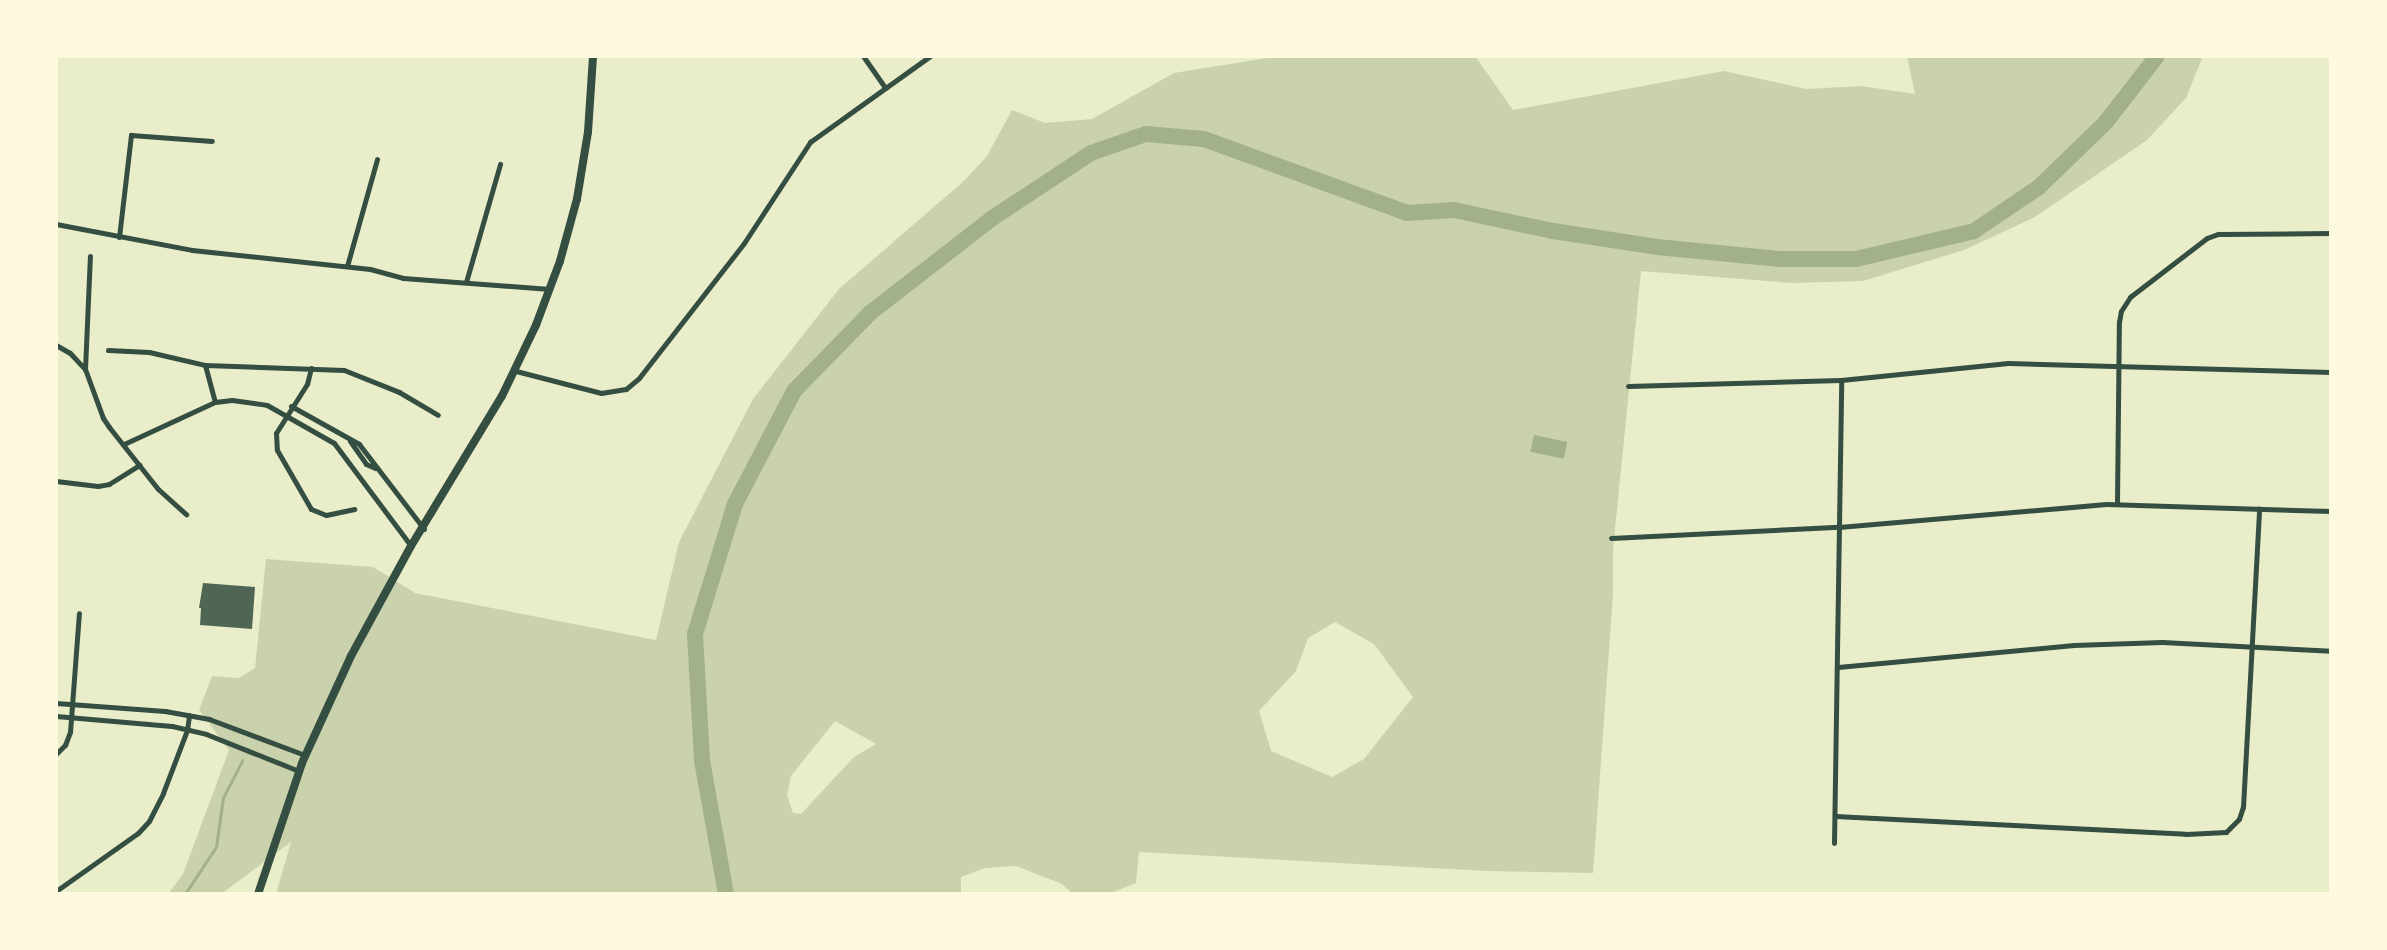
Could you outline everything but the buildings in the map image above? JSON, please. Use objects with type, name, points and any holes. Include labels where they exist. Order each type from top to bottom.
[{"type":"main road","points":[[258,894],[305,755],[351,656],[411,546],[424,529],[516,371],[550,289],[581,177],[593,56]]},
{"type":"street","points":[[863,56],[885,88]]},
{"type":"street","points":[[516,371],[601,393],[626,389],[639,379],[744,243],[810,142],[930,56]]},
{"type":"street","points":[[119,237],[131,135],[212,141]]},
{"type":"street","points":[[346,266],[377,159]]},
{"type":"street","points":[[466,282],[499,164]]},
{"type":"street","points":[[56,224],[192,250],[346,266],[403,278],[550,289]]},
{"type":"street","points":[[2117,503],[2119,322],[2121,311],[2130,297],[2207,238],[2231,231],[2331,233]]},
{"type":"street","points":[[90,256],[85,369],[103,418],[158,489],[186,514]]},
{"type":"street","points":[[56,345],[70,353],[85,369]]},
{"type":"street","points":[[108,350],[149,352],[205,365],[311,368],[357,373],[438,415]]},
{"type":"street","points":[[1629,386],[1841,380],[2008,363],[2120,364],[2331,372]]},
{"type":"street","points":[[205,365],[215,402]]},
{"type":"street","points":[[311,368],[306,384],[285,414],[274,441],[303,499],[311,509],[326,515],[354,509]]},
{"type":"street","points":[[1834,843],[1841,380]]},
{"type":"street","points":[[124,444],[215,402],[248,401],[267,405],[334,443],[411,546]]},
{"type":"street","points":[[291,406],[359,444],[374,468],[424,529]]},
{"type":"street","points":[[56,481],[98,486],[109,484],[140,465]]},
{"type":"street","points":[[1611,538],[1839,527],[2117,503],[2331,511]]},
{"type":"street","points":[[1835,816],[2186,834],[2227,832],[2239,819],[2243,807],[2249,646],[2259,508]]},
{"type":"street","points":[[56,754],[65,745],[71,718],[79,613]]},
{"type":"street","points":[[1838,667],[2074,645],[2162,642],[2331,651]]},
{"type":"street","points":[[56,702],[189,715],[233,726],[305,755]]},
{"type":"street","points":[[56,891],[138,833],[149,821],[160,801],[187,730],[189,715]]},
{"type":"street","points":[[56,716],[187,730],[247,748],[299,771]]},
{"type":"shaded area","points":[[1279,56],[1475,56],[1513,110],[1724,71],[1806,89],[1861,86],[1915,94],[1907,56],[2203,56],[2186,98],[2147,140],[2035,217],[1964,250],[1863,281],[1792,283],[1641,271],[1613,549],[1613,594],[1593,873],[1487,871],[1139,852],[1136,883],[1108,894],[1073,894],[1062,884],[1016,866],[985,868],[961,877],[961,894],[276,894],[291,842],[221,894],[168,894],[183,874],[229,750],[199,710],[212,676],[239,678],[255,668],[266,559],[373,567],[415,593],[656,640],[679,542],[753,399],[839,289],[965,180],[987,156],[1012,110],[1045,123],[1092,119],[1174,73]],"holes":[[[1335,622],[1374,644],[1413,697],[1364,759],[1332,777],[1271,751],[1259,711],[1296,671],[1308,638]],[[835,721],[876,744],[854,757],[801,814],[793,813],[787,795],[791,776]]]},
{"type":"shaded area","points":[[1534,435],[1567,442],[1564,459],[1530,452]]},
{"type":"waterway","points":[[726,894],[702,760],[695,634],[735,504],[794,391],[870,313],[991,219],[1091,153],[1146,134],[1204,139],[1407,213],[1454,210],[1553,231],[1657,247],[1780,259],[1856,259],[1974,231],[2039,187],[2106,122],[2157,56]]},
{"type":"waterway","points":[[185,894],[216,847],[223,798],[242,761]]}]
